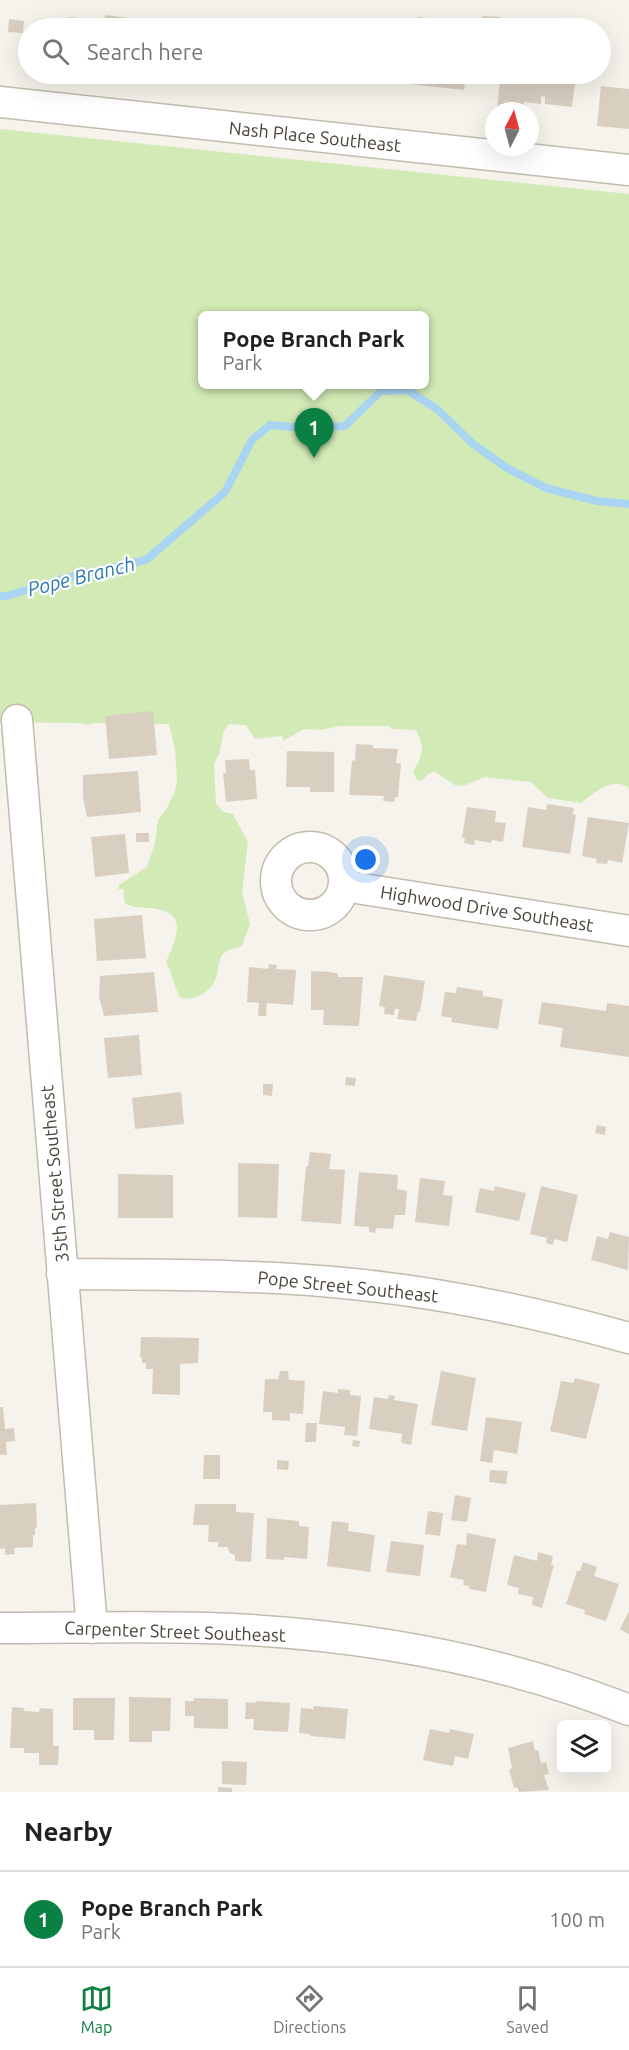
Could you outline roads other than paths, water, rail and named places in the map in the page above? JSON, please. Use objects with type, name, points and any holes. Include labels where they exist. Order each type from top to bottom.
[{"type":"street","name":"Nash Place Southeast","points":[[0,102],[629,170]]},
{"type":"street","name":"35th Street Southeast","points":[[17,720],[92,1628]]},
{"type":"street","name":"Highwood Drive Southeast","points":[[344,886],[629,931]]},
{"type":"street","name":"Pope Street Southeast","points":[[62,1274],[231,1275],[353,1283],[475,1301],[537,1314],[629,1338]]},
{"type":"street","name":"Carpenter Street Southeast","points":[[0,1628],[177,1627],[333,1638],[466,1660],[564,1686],[629,1710]]},
{"type":"waterway","name":"Pope Branch","points":[[0,596],[146,560],[225,492],[252,440],[270,425],[305,428],[345,426],[381,391],[407,390],[437,409],[473,444],[507,468],[546,488],[597,501],[629,504]]},
{"type":"place","name":"Pope Branch Park","points":[[314,458]]}]
